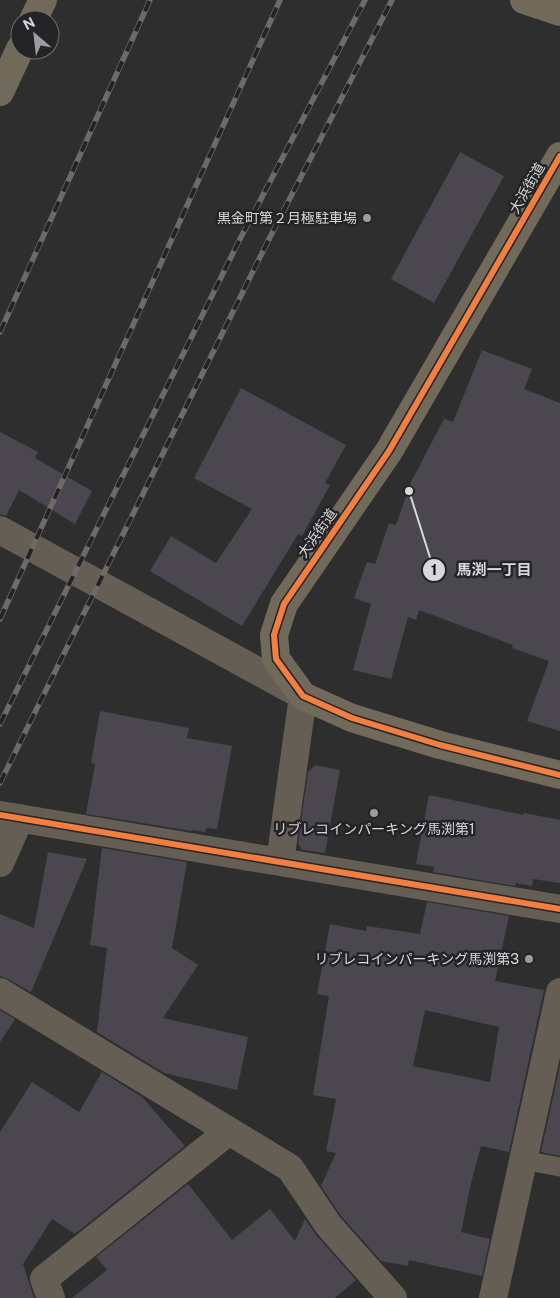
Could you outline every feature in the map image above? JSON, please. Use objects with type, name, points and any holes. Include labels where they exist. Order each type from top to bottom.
[{"type":"street","points":[[524,0],[560,12]]},
{"type":"street","points":[[0,92],[15,60]]},
{"type":"street","name":"大浜街道","points":[[560,156],[389,451],[284,604],[274,635],[276,659],[303,696],[352,718],[440,745],[560,775]]},
{"type":"street","points":[[0,530],[303,696],[280,862]]},
{"type":"street","points":[[0,862],[10,816],[560,909]]},
{"type":"street","points":[[0,992],[290,1168],[330,1226],[393,1298]]},
{"type":"street","points":[[493,1298],[560,992]]},
{"type":"street","points":[[51,1298],[44,1279],[228,1131]]},
{"type":"lane","points":[[523,1160],[560,1167]]},
{"type":"building","points":[[460,152],[504,176],[434,303],[391,279]]},
{"type":"building","points":[[482,350],[532,369],[524,389],[560,403],[560,731],[527,721],[549,661],[512,648],[513,645],[419,610],[416,620],[408,617],[391,679],[353,670],[371,604],[354,598],[367,562],[375,564],[389,523],[396,525],[411,482],[444,419],[453,422]]},
{"type":"building","points":[[241,388],[346,445],[325,483],[330,485],[302,536],[298,534],[242,626],[150,571],[171,536],[216,563],[252,509],[194,478]]},
{"type":"building","points":[[0,432],[38,452],[35,458],[92,491],[75,524],[19,490],[6,516],[0,514]]},
{"type":"building","points":[[100,711],[189,728],[187,738],[232,746],[217,829],[206,828],[205,832],[192,831],[86,814],[95,764],[91,763]]},
{"type":"building","points":[[315,765],[340,770],[325,853],[302,850],[298,843],[308,772]]},
{"type":"building","points":[[429,795],[523,815],[524,813],[560,820],[560,883],[533,879],[532,886],[516,883],[515,886],[433,872],[434,867],[416,864]]},
{"type":"building","points":[[102,848],[187,862],[172,948],[198,965],[163,1018],[248,1037],[237,1090],[164,1073],[97,1032],[107,948],[90,945]]},
{"type":"building","points":[[48,852],[87,859],[31,992],[0,976],[0,914],[34,928]]},
{"type":"building","points":[[427,902],[509,916],[495,981],[544,990],[509,1152],[481,1146],[471,1183],[461,1232],[490,1239],[482,1276],[409,1260],[408,1266],[381,1261],[341,1216],[321,1186],[336,1153],[326,1151],[336,1099],[313,1095],[329,996],[317,994],[330,924],[366,931],[367,926],[420,934]],"holes":[[[425,1010],[499,1027],[490,1082],[413,1066]]]},
{"type":"building","points":[[0,1010],[15,1019],[0,1042]]},
{"type":"building","points":[[560,1065],[560,1156],[541,1152]]},
{"type":"building","points":[[102,1072],[142,1097],[185,1146],[75,1234],[52,1219],[23,1264],[34,1298],[0,1298],[0,1132],[32,1082],[79,1112]]},
{"type":"building","points":[[188,1184],[232,1240],[270,1209],[295,1241],[305,1219],[317,1236],[356,1280],[335,1298],[72,1298],[107,1270],[96,1257]]},
{"type":"railway","points":[[0,332],[150,0]]},
{"type":"railway","points":[[0,619],[280,0]]},
{"type":"railway","points":[[0,724],[240,239],[365,0]]},
{"type":"railway","points":[[0,783],[268,241],[392,0]]},
{"type":"cycle path","points":[[560,156],[389,451],[284,604],[274,635],[276,659],[303,696],[352,718],[440,745],[560,775]]},
{"type":"cycle path","points":[[0,815],[560,909]]},
{"type":"place","name":"黒金町第２月極駐車場","points":[[367,218]]},
{"type":"place","name":"馬渕一丁目","points":[[409,491]]},
{"type":"place","name":"リブレコインパーキング馬渕第1","points":[[374,813]]},
{"type":"place","name":"リブレコインパーキング馬渕第3","points":[[529,959]]}]
